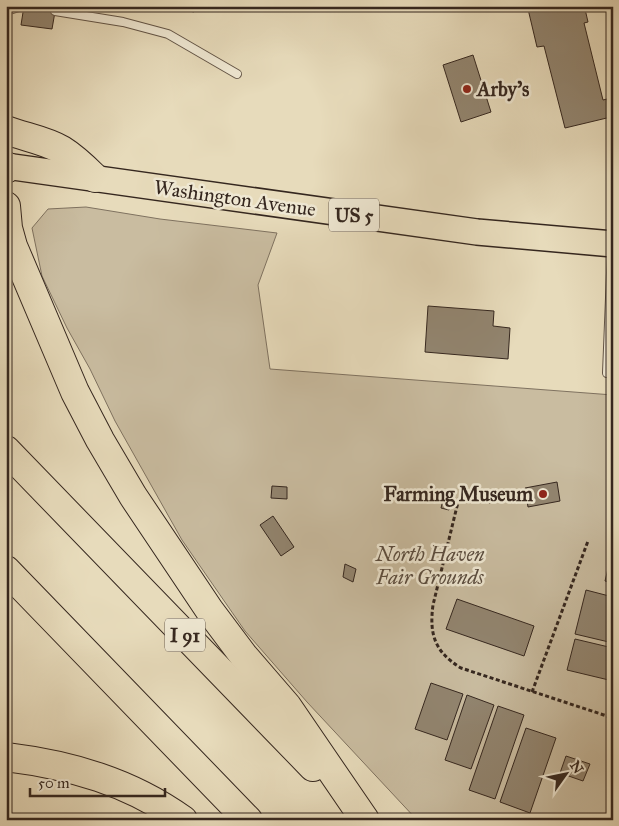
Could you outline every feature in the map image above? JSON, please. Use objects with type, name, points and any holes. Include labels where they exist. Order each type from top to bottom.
[{"type":"highway","points":[[6,130],[63,150],[95,178]]},
{"type":"highway","points":[[6,206],[8,228],[13,246],[54,345],[84,408],[117,468],[152,527],[210,611],[243,655],[287,706],[365,820]]},
{"type":"highway","name":"I 91","points":[[6,450],[365,820]]},
{"type":"highway","points":[[6,570],[248,820]]},
{"type":"highway","points":[[6,757],[51,764],[96,775],[136,792],[183,820]]},
{"type":"main road","name":"Washington Avenue","points":[[6,168],[95,178],[477,232],[612,244]]},
{"type":"lane","points":[[6,11],[22,6]]},
{"type":"lane","points":[[55,11],[123,22],[168,34],[237,74]]},
{"type":"lane","points":[[608,373],[611,325],[612,244]]},
{"type":"path","points":[[459,498],[432,605],[431,620],[435,641],[446,659],[461,668],[613,718]]},
{"type":"path","points":[[532,692],[588,542]]},
{"type":"green space","name":"North Haven Fair Grounds","points":[[86,207],[160,219],[277,233],[258,285],[270,369],[613,395],[613,820],[417,820],[307,702],[245,631],[182,540],[115,421],[42,276],[32,228],[48,209]]},
{"type":"building","points":[[24,6],[56,6],[52,29],[21,25]]},
{"type":"building","points":[[162,6],[195,6],[194,12]]},
{"type":"building","points":[[514,6],[580,6],[581,10],[585,9],[588,22],[584,23],[603,100],[607,99],[611,117],[565,128],[544,46],[537,47],[528,9],[515,11]]},
{"type":"building","name":"Arby's","points":[[473,55],[491,112],[461,122],[443,65]]},
{"type":"building","points":[[428,306],[494,311],[493,326],[510,328],[508,359],[425,352]]},
{"type":"building","name":"Farming Museum","points":[[557,482],[560,501],[528,507],[525,488]]},
{"type":"building","points":[[272,486],[287,487],[287,499],[271,498]]},
{"type":"building","points":[[502,490],[504,499],[489,503],[487,493]]},
{"type":"building","points":[[443,500],[451,502],[449,510],[441,508]]},
{"type":"building","points":[[273,516],[294,547],[281,556],[260,525]]},
{"type":"building","points":[[613,548],[613,583],[605,581]]},
{"type":"building","points":[[345,564],[356,569],[353,582],[343,577]]},
{"type":"building","points":[[586,590],[613,597],[613,643],[575,634]]},
{"type":"building","points":[[457,599],[534,626],[524,656],[446,629]]},
{"type":"building","points":[[575,639],[613,648],[613,681],[567,670]]},
{"type":"building","points":[[431,683],[463,694],[447,740],[415,729]]},
{"type":"building","points":[[467,695],[494,705],[471,769],[445,760]]},
{"type":"building","points":[[498,706],[524,715],[495,799],[469,790]]},
{"type":"building","points":[[526,728],[556,738],[530,813],[500,802]]},
{"type":"building","points":[[566,756],[590,764],[583,781],[560,773]]},
{"type":"place","name":"Arby's","points":[[467,89]]},
{"type":"place","name":"Farming Museum","points":[[543,494]]}]
